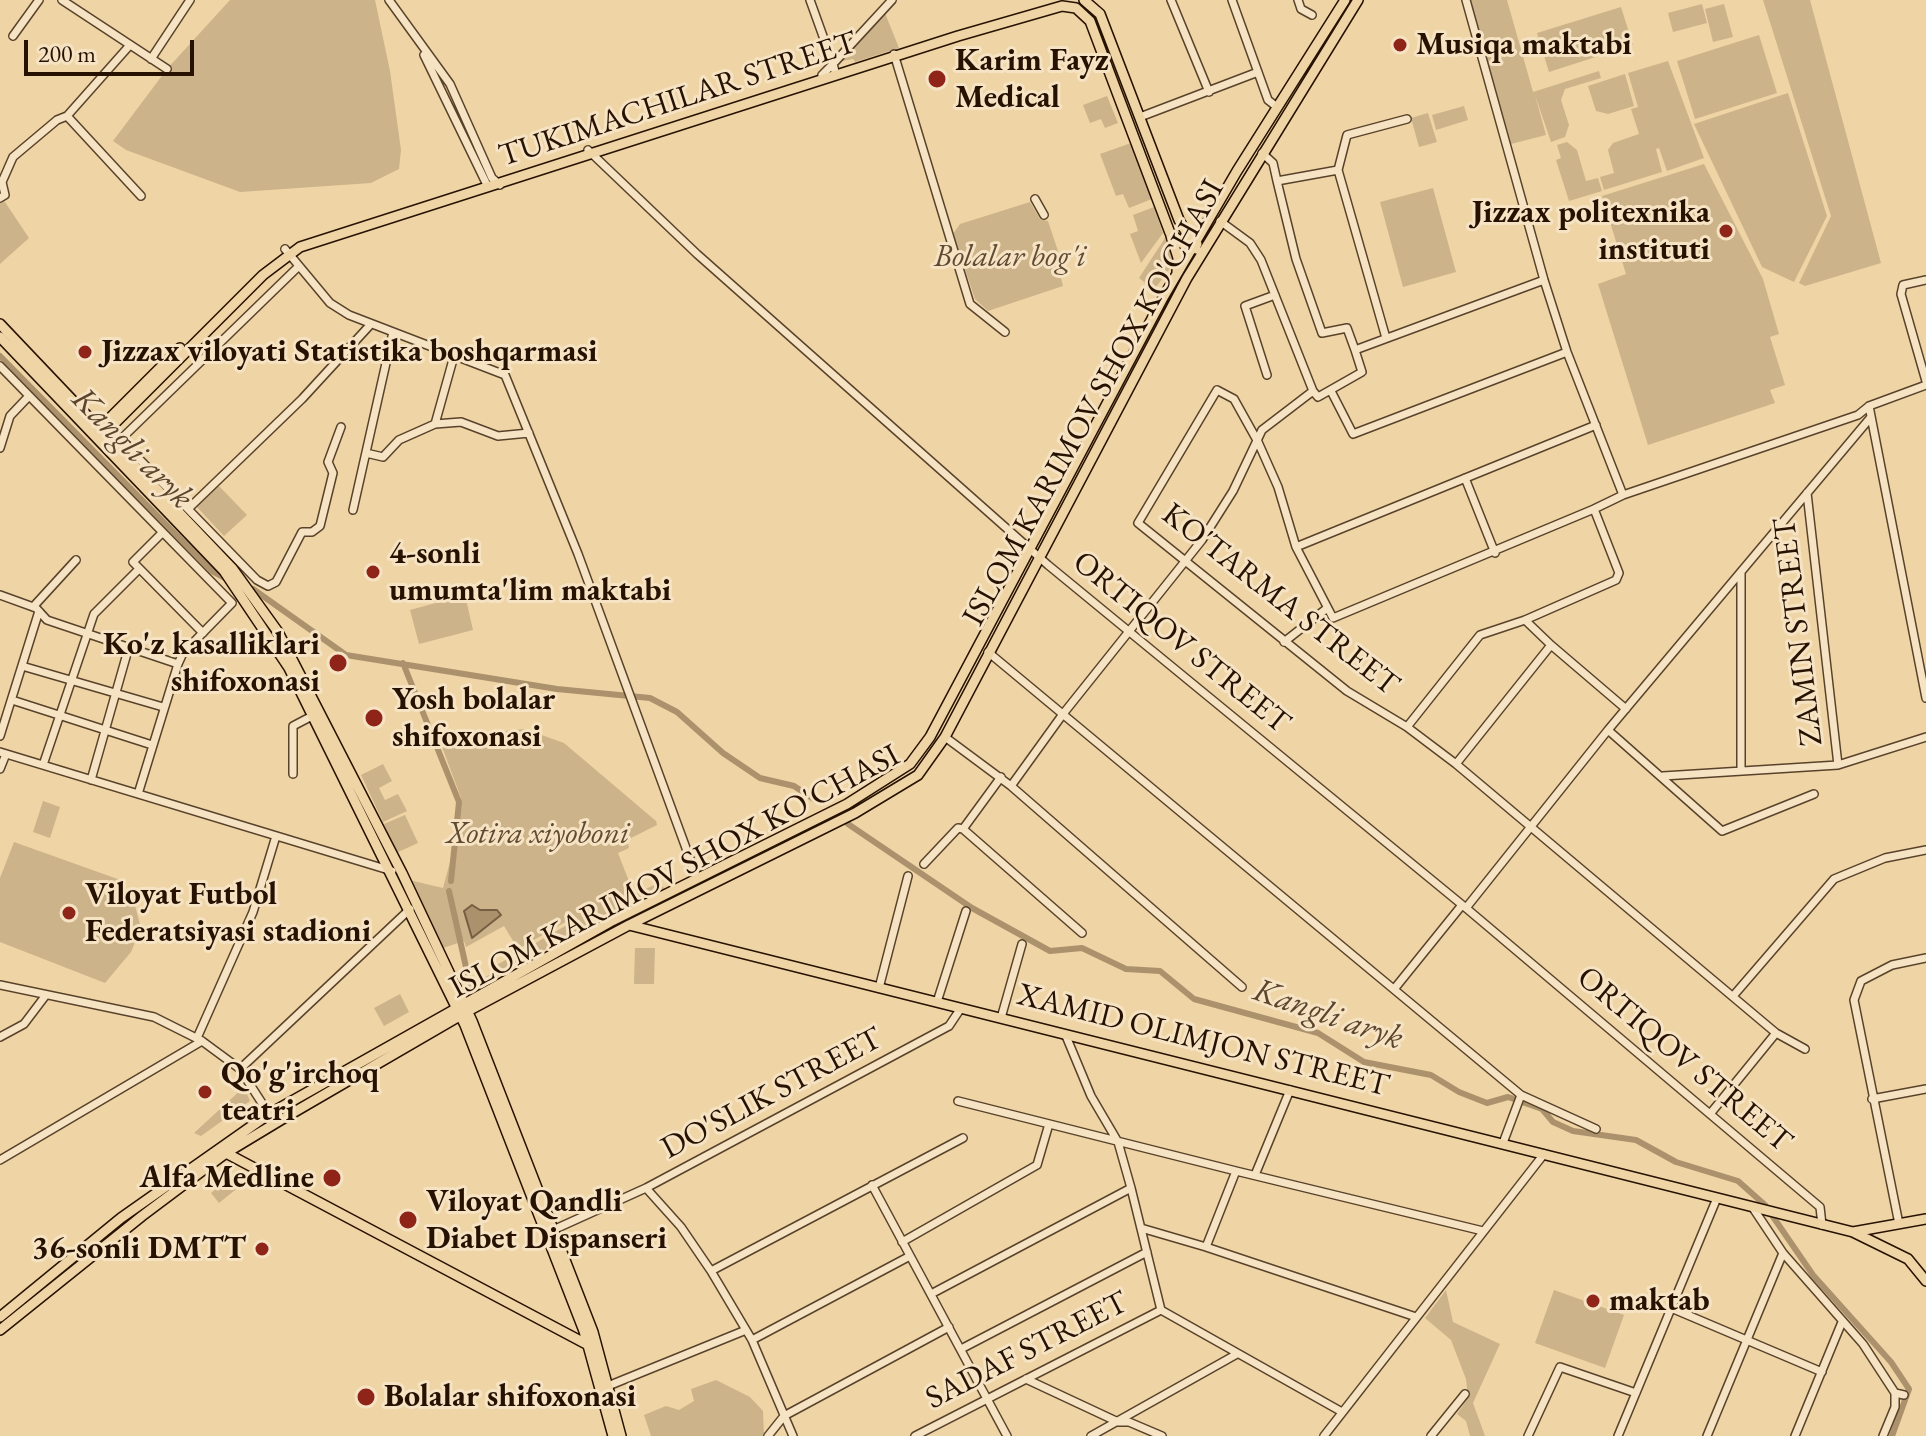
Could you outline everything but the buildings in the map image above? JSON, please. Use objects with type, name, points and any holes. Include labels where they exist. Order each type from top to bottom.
[{"type":"main road","name":"TUKIMACHILAR STREET","points":[[894,54],[1065,0]]},
{"type":"main road","name":"ISLOM KARIMOV SHOX KO'CHASI","points":[[0,1330],[44,1286],[121,1218],[269,1114],[697,878],[872,790],[910,764],[930,737],[1207,221],[1345,0]]},
{"type":"main road","name":"ISLOM KARIMOV SHOX KO'CHASI","points":[[0,1317],[226,1153],[462,1008],[855,813],[918,775],[945,737],[1195,264],[1358,0]]},
{"type":"main road","name":"TUKIMACHILAR STREET","points":[[102,432],[301,239],[493,184],[835,70],[1046,10],[1081,3]]},
{"type":"main road","points":[[1081,3],[1100,14],[1179,220],[1194,245],[1195,264]]},
{"type":"main road","points":[[1081,3],[1170,233],[1178,258],[1176,276]]},
{"type":"main road","name":"TUKIMACHILAR STREET","points":[[589,152],[835,70]]},
{"type":"main road","points":[[1127,121],[1137,122],[1140,116]]},
{"type":"main road","points":[[1179,220],[1194,228],[1207,221]]},
{"type":"main road","points":[[1170,233],[1183,244],[1194,245],[1211,236]]},
{"type":"main road","points":[[0,324],[232,568],[278,632],[462,1008],[600,1352],[621,1436]]},
{"type":"main road","points":[[0,337],[102,432],[224,571],[269,633],[397,872],[410,909],[462,1008],[589,1346],[613,1436]]},
{"type":"main road","points":[[776,840],[784,843],[780,850]]},
{"type":"main road","name":"XAMID OLIMJON STREET","points":[[629,925],[1822,1225]]},
{"type":"main road","points":[[226,1153],[600,1352]]},
{"type":"main road","points":[[1853,1232],[1926,1219]]},
{"type":"main road","points":[[1822,1225],[1853,1232],[1908,1259],[1926,1281]]},
{"type":"street","points":[[13,36],[39,0]]},
{"type":"street","points":[[62,0],[167,69]]},
{"type":"street","points":[[389,0],[450,84],[493,184]]},
{"type":"street","points":[[810,0],[835,70]]},
{"type":"street","points":[[835,70],[892,0]]},
{"type":"street","points":[[1171,0],[1209,92]]},
{"type":"street","points":[[1232,0],[1268,100],[1277,107]]},
{"type":"street","points":[[1298,0],[1301,9],[1312,15]]},
{"type":"street","points":[[1466,0],[1544,280],[1567,352],[1623,495]]},
{"type":"street","points":[[151,59],[185,1]]},
{"type":"street","points":[[416,39],[493,184]]},
{"type":"street","points":[[0,198],[5,195],[2,182],[13,157],[57,120],[67,116],[130,45]]},
{"type":"street","points":[[894,54],[970,304],[1005,332]]},
{"type":"street","points":[[1140,116],[1258,72]]},
{"type":"street","points":[[67,116],[141,196]]},
{"type":"street","points":[[1386,338],[1338,170],[1347,135],[1407,119]]},
{"type":"street","name":"ORTIQOV STREET","points":[[589,152],[697,254],[1038,556],[1464,906],[1820,1207],[1822,1225]]},
{"type":"street","points":[[1220,221],[1250,243],[1318,397],[1362,372],[1347,328],[1322,333],[1296,259],[1273,163],[1262,153]]},
{"type":"street","points":[[1277,181],[1338,170]]},
{"type":"street","points":[[1035,199],[1044,215]]},
{"type":"street","points":[[287,251],[330,303],[371,324],[505,375],[578,554],[697,878]]},
{"type":"street","points":[[120,440],[299,266]]},
{"type":"street","points":[[1355,350],[1544,280]]},
{"type":"street","points":[[1296,547],[1333,618],[1495,553],[1623,495],[1858,415],[1869,406],[1926,383],[1901,294],[1903,285],[1926,280]]},
{"type":"street","points":[[1267,375],[1245,306],[1275,295]]},
{"type":"street","points":[[188,509],[302,399],[371,324]]},
{"type":"street","points":[[353,510],[393,332]]},
{"type":"street","points":[[1331,391],[1353,434],[1567,352]]},
{"type":"street","points":[[435,424],[454,356]]},
{"type":"street","points":[[0,366],[232,603],[178,664],[138,794]]},
{"type":"street","name":"KO'TARMA STREET","points":[[1596,425],[1296,547],[1270,468],[1258,442],[1234,399],[1217,390],[1138,523],[1347,691],[1407,727],[1456,764],[1533,825],[1776,1033],[1805,1049]]},
{"type":"street","points":[[1011,786],[1217,516],[1262,430],[1313,391]]},
{"type":"street","points":[[0,448],[10,416],[29,396]]},
{"type":"street","points":[[1869,406],[1926,698]]},
{"type":"street","points":[[1395,988],[1871,417]]},
{"type":"street","points":[[366,453],[383,457],[399,440],[435,424],[461,422],[498,436],[529,433]]},
{"type":"street","points":[[102,432],[120,440],[257,580],[268,586],[276,582],[302,532],[312,532],[320,526],[333,473],[328,462],[341,427]]},
{"type":"street","points":[[1247,463],[1255,461],[1270,468]]},
{"type":"street","points":[[1465,478],[1495,553]]},
{"type":"street","name":"ZAMIN STREET","points":[[1807,493],[1838,765]]},
{"type":"street","points":[[1407,727],[1480,635],[1525,620],[1616,580],[1619,573],[1594,509]]},
{"type":"street","points":[[162,533],[133,562],[203,633]]},
{"type":"street","points":[[0,736],[36,609],[76,560]]},
{"type":"street","points":[[43,765],[85,633],[94,614],[139,569]]},
{"type":"street","points":[[1741,573],[1741,770]]},
{"type":"street","points":[[0,595],[36,609],[47,620],[128,650],[178,664]]},
{"type":"street","points":[[1284,642],[1326,609]]},
{"type":"street","points":[[1525,620],[1626,709]]},
{"type":"street","points":[[1456,764],[1551,645]]},
{"type":"street","points":[[91,780],[128,650]]},
{"type":"street","points":[[988,652],[1395,988],[1520,1100],[1596,1129]]},
{"type":"street","points":[[22,666],[163,707]]},
{"type":"street","points":[[12,700],[152,745]]},
{"type":"street","points":[[293,774],[293,726],[314,715]]},
{"type":"street","points":[[1608,730],[1722,831],[1814,794]]},
{"type":"street","points":[[945,737],[1001,777],[1242,987]]},
{"type":"street","points":[[1663,776],[1838,765],[1926,737]]},
{"type":"street","points":[[0,769],[3,753],[397,872]]},
{"type":"street","points":[[963,829],[1001,777]]},
{"type":"street","points":[[924,864],[958,828],[963,829],[1082,933]]},
{"type":"street","points":[[0,1160],[141,1078],[199,1039],[253,912],[276,836]]},
{"type":"street","points":[[1734,995],[1834,879],[1885,858],[1926,850]]},
{"type":"street","points":[[879,988],[908,876]]},
{"type":"street","points":[[240,1069],[410,909]]},
{"type":"street","points":[[937,1002],[966,911]]},
{"type":"street","points":[[1001,1018],[1022,944]]},
{"type":"street","points":[[1899,1224],[1854,1000],[1861,981],[1892,965],[1926,958]]},
{"type":"street","points":[[0,985],[154,1017],[199,1039],[240,1069],[269,1114]]},
{"type":"street","points":[[0,1037],[24,1024],[46,995]]},
{"type":"street","name":"DO'SLIK STREET","points":[[553,1230],[646,1188],[949,1026],[961,1008]]},
{"type":"street","points":[[1710,1114],[1776,1033]]},
{"type":"street","points":[[1066,1036],[1091,1096],[1118,1142],[1161,1310],[1342,1412]]},
{"type":"street","points":[[1872,1099],[1926,1089]]},
{"type":"street","points":[[1255,1175],[1290,1090]]},
{"type":"street","points":[[1503,1143],[1520,1100]]},
{"type":"street","points":[[958,1101],[1483,1231]]},
{"type":"street","points":[[902,1242],[1037,1165],[1049,1124]]},
{"type":"street","points":[[711,1271],[963,1138]]},
{"type":"street","points":[[1324,1436],[1544,1154]]},
{"type":"street","points":[[1206,1247],[1236,1171]]},
{"type":"street","points":[[872,1185],[1007,1436]]},
{"type":"street","points":[[646,1188],[681,1227],[752,1340],[793,1436]]},
{"type":"street","points":[[931,1294],[1131,1188]]},
{"type":"street","points":[[1618,1436],[1717,1198]]},
{"type":"street","points":[[1758,1209],[1783,1253],[1882,1370],[1895,1393],[1895,1407],[1883,1436]]},
{"type":"street","points":[[1141,1228],[1416,1317]]},
{"type":"street","points":[[961,1349],[1147,1252]]},
{"type":"street","points":[[1707,1436],[1783,1253]]},
{"type":"street","points":[[752,1340],[910,1256]]},
{"type":"street","points":[[1671,1308],[1822,1372]]},
{"type":"street","name":"SADAF STREET","points":[[915,1436],[1161,1310]]},
{"type":"street","points":[[1795,1436],[1842,1322]]},
{"type":"street","points":[[768,1436],[784,1416],[949,1327]]},
{"type":"street","points":[[608,1386],[746,1330]]},
{"type":"street","points":[[1091,1436],[1237,1354]]},
{"type":"street","points":[[1528,1436],[1560,1367],[1636,1393]]},
{"type":"street","points":[[1026,1379],[1118,1422],[1129,1422],[1162,1436]]},
{"type":"street","points":[[1895,1393],[1904,1395]]},
{"type":"street","points":[[1431,1436],[1465,1394]]},
{"type":"green space","points":[[230,0],[375,0],[390,71],[401,150],[399,169],[371,183],[240,192],[126,150],[113,141],[167,69]]},
{"type":"green space","points":[[1470,0],[1507,0],[1533,92],[1599,71],[1601,78],[1565,89],[1561,100],[1569,125],[1565,137],[1551,142],[1535,95],[1546,135],[1511,144]]},
{"type":"green space","points":[[1763,0],[1810,0],[1881,263],[1805,286],[1799,283],[1831,216]]},
{"type":"green space","points":[[1702,4],[1707,23],[1673,32],[1668,13]]},
{"type":"green space","points":[[1724,4],[1733,37],[1713,42],[1705,9]]},
{"type":"green space","points":[[1621,7],[1633,45],[1549,72],[1537,33]]},
{"type":"green space","points":[[885,13],[899,48],[855,62],[853,59],[842,61],[841,57]]},
{"type":"green space","points":[[1759,35],[1777,93],[1695,119],[1677,61]]},
{"type":"green space","points":[[1668,61],[1704,158],[1667,171],[1659,148],[1656,149],[1662,172],[1604,190],[1600,177],[1614,173],[1608,150],[1613,143],[1639,134],[1631,109],[1638,107],[1628,73]]},
{"type":"green space","points":[[1625,74],[1634,106],[1608,114],[1596,111],[1588,86]]},
{"type":"green space","points":[[1788,93],[1827,216],[1794,282],[1762,267],[1694,124]]},
{"type":"green space","points":[[1107,96],[1118,123],[1105,128],[1101,119],[1090,123],[1083,105]]},
{"type":"green space","points":[[1464,106],[1468,120],[1436,130],[1432,115]]},
{"type":"green space","points":[[1428,113],[1437,142],[1419,147],[1411,118]]},
{"type":"green space","points":[[1567,142],[1577,150],[1586,181],[1598,178],[1602,191],[1569,201],[1556,160],[1561,158],[1557,145]]},
{"type":"green space","points":[[1131,143],[1152,199],[1129,208],[1123,194],[1116,196],[1100,154]]},
{"type":"green space","points":[[1704,164],[1763,279],[1779,334],[1770,337],[1785,385],[1770,390],[1775,403],[1648,445],[1598,284],[1626,274],[1602,196]]},
{"type":"green space","points":[[1433,188],[1456,272],[1403,287],[1380,202]]},
{"type":"green space","points":[[5,202],[29,238],[0,264],[0,203]]},
{"type":"green space","name":"Bolalar bog'i","points":[[1030,202],[1040,219],[1048,221],[1061,260],[1057,262],[1063,286],[988,311],[975,299],[953,234],[960,224]]},
{"type":"green space","points":[[1154,207],[1163,233],[1141,263],[1130,234],[1138,231],[1133,215]]},
{"type":"green space","points":[[1165,238],[1174,263],[1154,290],[1139,278]]},
{"type":"green space","points":[[218,485],[247,515],[224,536],[196,506]]},
{"type":"green space","points":[[465,595],[473,630],[419,644],[410,610]]},
{"type":"green space","name":"Xotira xiyoboni","points":[[525,729],[564,743],[656,821],[657,825],[627,840],[629,848],[618,853],[634,894],[659,883],[666,890],[589,925],[467,993],[460,988],[494,973],[495,966],[574,921],[569,920],[518,949],[504,926],[466,947],[464,941],[443,948],[409,880],[443,888],[454,847],[461,798],[438,736],[501,742],[506,731]]},
{"type":"green space","points":[[383,764],[392,781],[379,788],[385,800],[398,794],[407,811],[383,822],[361,775]]},
{"type":"green space","points":[[43,801],[60,807],[50,838],[33,832]]},
{"type":"green space","points":[[405,815],[418,843],[396,853],[384,824]]},
{"type":"green space","name":"Viloyat Futbol Federatsiyasi stadioni","points":[[14,842],[126,882],[124,890],[133,898],[141,928],[131,952],[105,983],[0,942],[0,878]]},
{"type":"green space","points":[[635,948],[655,948],[654,984],[634,984]]},
{"type":"green space","points":[[400,994],[409,1012],[384,1026],[374,1008]]},
{"type":"green space","points":[[244,1087],[250,1101],[201,1136],[194,1133]]},
{"type":"green space","points":[[236,1172],[245,1182],[219,1203],[211,1193]]},
{"type":"green space","points":[[1446,1290],[1453,1322],[1500,1344],[1473,1403],[1485,1436],[1470,1436],[1466,1421],[1457,1414],[1468,1398],[1466,1379],[1451,1340],[1425,1318]]},
{"type":"green space","points":[[1554,1290],[1624,1315],[1605,1368],[1535,1343]]},
{"type":"green space","points":[[716,1380],[750,1397],[763,1411],[764,1436],[651,1436],[644,1415],[666,1406],[679,1410],[694,1401],[691,1389]]},
{"type":"shaded area","points":[[472,905],[480,910],[497,910],[501,915],[472,938],[464,911]]},
{"type":"waterway","name":"Kangli aryk","points":[[0,356],[212,571],[227,579]]},
{"type":"waterway","name":"Kangli aryk","points":[[253,589],[346,655],[557,689],[650,698],[677,712],[723,753],[760,778],[794,786],[815,800]]},
{"type":"waterway","points":[[403,663],[459,802],[451,881]]},
{"type":"waterway","name":"Kangli aryk","points":[[848,824],[972,908],[1050,951],[1082,948],[1126,969],[1160,971],[1194,999],[1318,1033],[1364,1062],[1431,1075],[1459,1092],[1487,1103],[1508,1097],[1542,1109],[1553,1122],[1573,1131],[1636,1140],[1676,1162],[1738,1181],[1765,1205],[1813,1275],[1891,1362],[1909,1389],[1892,1436]]},
{"type":"waterway","points":[[449,891],[468,976]]},
{"type":"place","name":"Musiqa maktabi","points":[[1400,45]]},
{"type":"place","name":"Karim Fayz Medical","points":[[937,79]]},
{"type":"place","name":"Jizzax politexnika instituti","points":[[1726,231]]},
{"type":"place","name":"Jizzax viloyati Statistika boshqarmasi","points":[[85,352]]},
{"type":"place","name":"4-sonli umumta'lim maktabi","points":[[373,572]]},
{"type":"place","name":"Ko'z kasalliklari shifoxonasi","points":[[338,663]]},
{"type":"place","name":"Yosh bolalar shifoxonasi","points":[[374,718]]},
{"type":"place","name":"Viloyat Futbol Federatsiyasi stadioni","points":[[69,913]]},
{"type":"place","name":"Qo'g'irchoq teatri","points":[[205,1092]]},
{"type":"place","name":"Alfa Medline","points":[[332,1178]]},
{"type":"place","name":"Viloyat Qandli Diabet Dispanseri","points":[[408,1220]]},
{"type":"place","name":"36-sonli DMTT","points":[[262,1249]]},
{"type":"place","name":"maktab","points":[[1593,1301]]},
{"type":"place","name":"Bolalar shifoxonasi","points":[[366,1397]]}]
